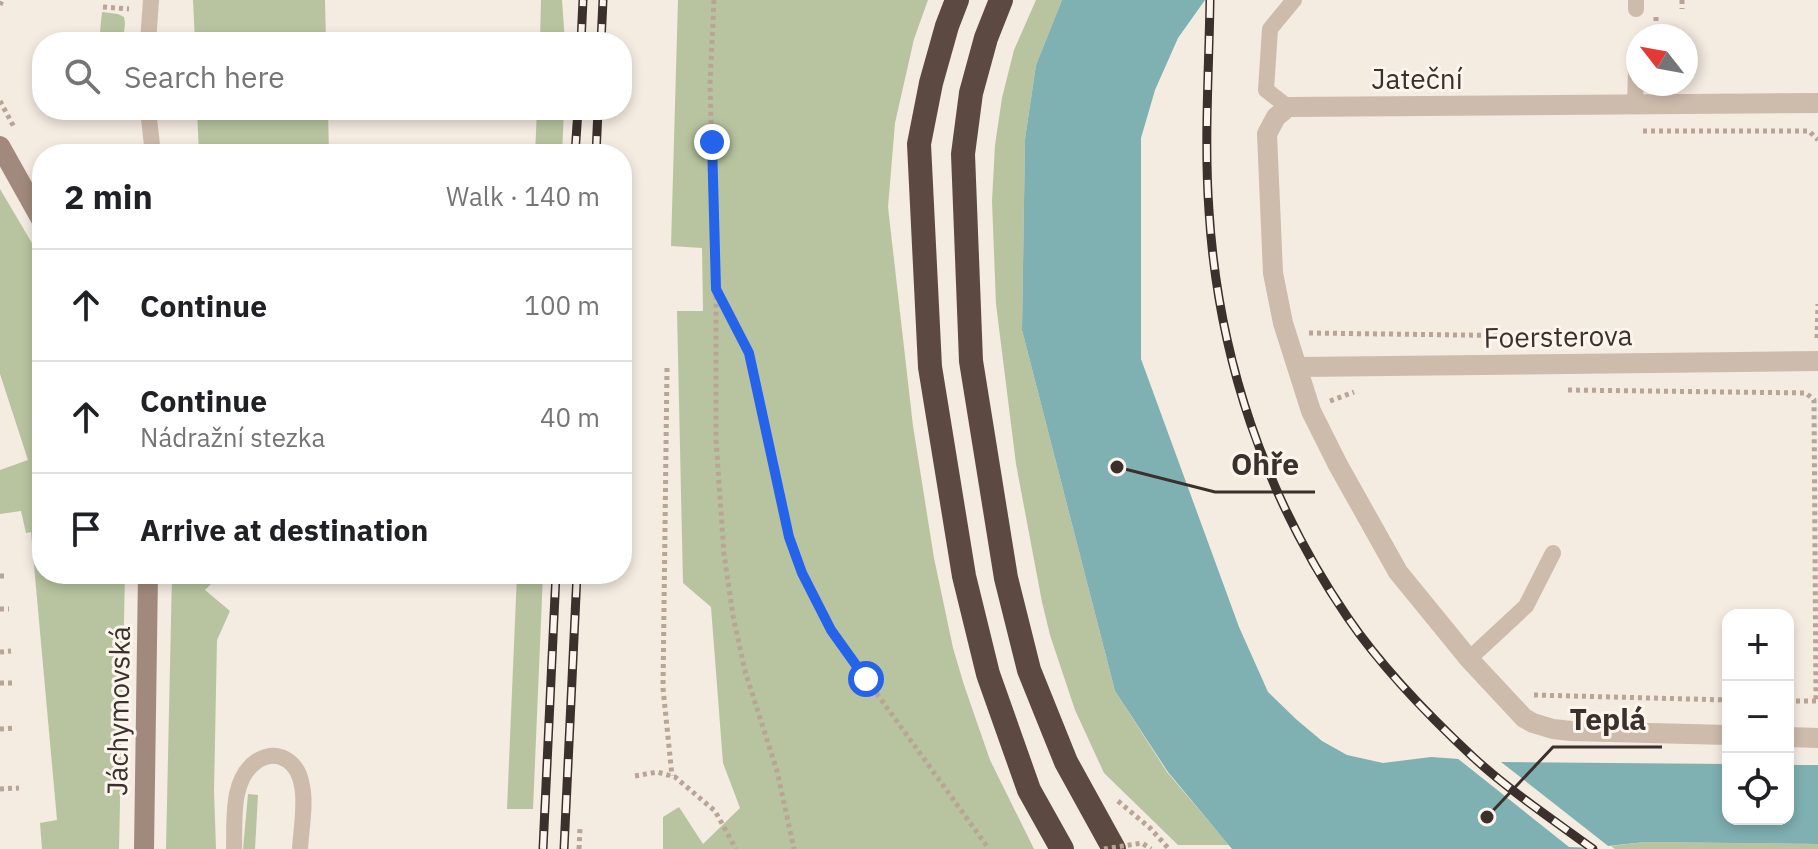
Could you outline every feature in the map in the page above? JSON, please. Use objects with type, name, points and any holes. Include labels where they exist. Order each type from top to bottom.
[{"type":"highway","points":[[957,0],[931,83],[919,144],[930,367],[964,576],[988,674],[1029,790],[1062,849]]},
{"type":"highway","points":[[1001,0],[986,38],[971,93],[963,154],[971,361],[1006,578],[1029,670],[1066,762],[1114,849]]},
{"type":"street","name":"Jateční","points":[[1288,107],[1818,103]]},
{"type":"street","points":[[1288,107],[1276,117],[1267,134],[1273,273],[1283,323],[1311,411],[1398,572],[1469,659],[1515,710],[1533,723],[1571,731],[1722,735]]},
{"type":"street","points":[[0,146],[32,203]]},
{"type":"street","name":"Foersterova","points":[[1299,367],[1818,361]]},
{"type":"street","name":"Jáchymovská","points":[[144,849],[148,584]]},
{"type":"street","points":[[1794,737],[1818,738]]},
{"type":"lane","points":[[149,32],[151,0]]},
{"type":"lane","points":[[1288,107],[1266,90],[1270,29],[1294,0]]},
{"type":"lane","points":[[1635,96],[1635,105]]},
{"type":"lane","points":[[149,120],[152,144]]},
{"type":"lane","points":[[1469,659],[1526,606],[1553,553]]},
{"type":"lane","points":[[234,849],[239,786],[253,764],[272,755],[292,763],[303,788],[300,849]]},
{"type":"path","points":[[714,0],[710,84],[716,289],[716,440],[724,554],[745,671],[777,771],[794,849]]},
{"type":"path","points":[[1682,0],[1682,9]]},
{"type":"path","points":[[1634,131],[1809,131],[1818,140]]},
{"type":"path","points":[[716,289],[749,353],[789,537],[802,573],[831,630],[989,849]]},
{"type":"path","points":[[1807,339],[1817,339],[1818,304]]},
{"type":"path","points":[[1305,319],[1309,334],[1620,337]]},
{"type":"path","points":[[667,368],[663,688],[672,776]]},
{"type":"path","points":[[1328,410],[1327,403],[1363,388]]},
{"type":"path","points":[[1553,390],[1806,393],[1816,400],[1817,702],[1794,701]]},
{"type":"path","points":[[0,609],[9,609]]},
{"type":"path","points":[[0,652],[11,651]]},
{"type":"path","points":[[0,683],[13,683]]},
{"type":"path","points":[[1522,695],[1722,700]]},
{"type":"path","points":[[0,729],[16,728]]},
{"type":"path","points":[[635,776],[657,772],[672,776],[715,811],[736,849]]},
{"type":"path","points":[[0,789],[19,788]]},
{"type":"path","points":[[1115,798],[1169,849]]},
{"type":"path","points":[[579,849],[580,828]]},
{"type":"path","points":[[1104,849],[1142,843],[1151,849]]},
{"type":"green space","points":[[193,0],[325,0],[326,32],[195,32]]},
{"type":"green space","points":[[541,0],[562,0],[564,32],[540,32]]},
{"type":"green space","points":[[678,0],[928,0],[914,39],[895,123],[888,207],[913,426],[934,558],[953,648],[990,760],[1034,849],[663,849],[663,817],[679,807],[703,844],[740,808],[723,763],[711,607],[683,583],[677,311],[703,311],[702,248],[671,246]]},
{"type":"green space","points":[[1036,0],[1062,0],[1036,65],[1025,139],[1022,330],[1115,691],[1167,772],[1229,845],[1178,845],[1104,773],[1075,710],[1042,602],[1016,464],[996,304],[992,201],[995,145],[1002,98],[1014,50]]},
{"type":"green space","points":[[102,12],[124,17],[124,32],[100,32]]},
{"type":"green space","points":[[197,120],[328,120],[329,144],[199,144]]},
{"type":"green space","points":[[537,120],[564,120],[562,144],[535,144]]},
{"type":"green space","points":[[0,189],[32,243],[32,543],[31,532],[26,533],[21,511],[0,514],[0,470],[28,460],[0,374]]},
{"type":"green space","points":[[36,584],[125,584],[119,849],[42,849],[40,823],[57,820]]},
{"type":"green space","points":[[172,584],[211,584],[205,590],[230,611],[217,640],[216,849],[166,849]]},
{"type":"green space","points":[[517,584],[543,584],[533,809],[507,809]]},
{"type":"green space","points":[[248,794],[258,795],[255,849],[243,849]]},
{"type":"green space","points":[[1645,842],[1818,844],[1818,849],[1615,849],[1611,846]]},
{"type":"water","points":[[1062,0],[1205,0],[1178,38],[1155,90],[1141,138],[1141,359],[1239,627],[1268,692],[1322,741],[1347,755],[1383,763],[1431,757],[1501,762],[1722,764],[1722,825],[1794,825],[1794,765],[1818,765],[1818,844],[1645,842],[1580,849],[1232,849],[1168,772],[1115,691],[1022,330],[1025,139],[1036,65]]},
{"type":"pier","points":[[1495,757],[1612,849],[1569,847],[1457,758]]},
{"type":"railway","points":[[581,32],[583,0]]},
{"type":"railway","points":[[601,32],[603,0]]},
{"type":"railway","points":[[1210,0],[1207,158],[1214,265],[1235,372],[1270,475],[1319,572],[1348,618],[1391,673],[1439,725],[1487,769],[1593,849]]},
{"type":"railway","points":[[576,144],[577,120]]},
{"type":"railway","points":[[596,144],[598,120]]},
{"type":"railway","points":[[543,849],[556,584]]},
{"type":"railway","points":[[564,849],[577,584]]},
{"type":"place","name":"Ohře","points":[[1117,467]]},
{"type":"place","name":"Teplá","points":[[1487,817]]},
{"type":"route","points":[[712,142],[716,289],[749,353],[789,537],[802,573],[831,630],[866,679]]}]
